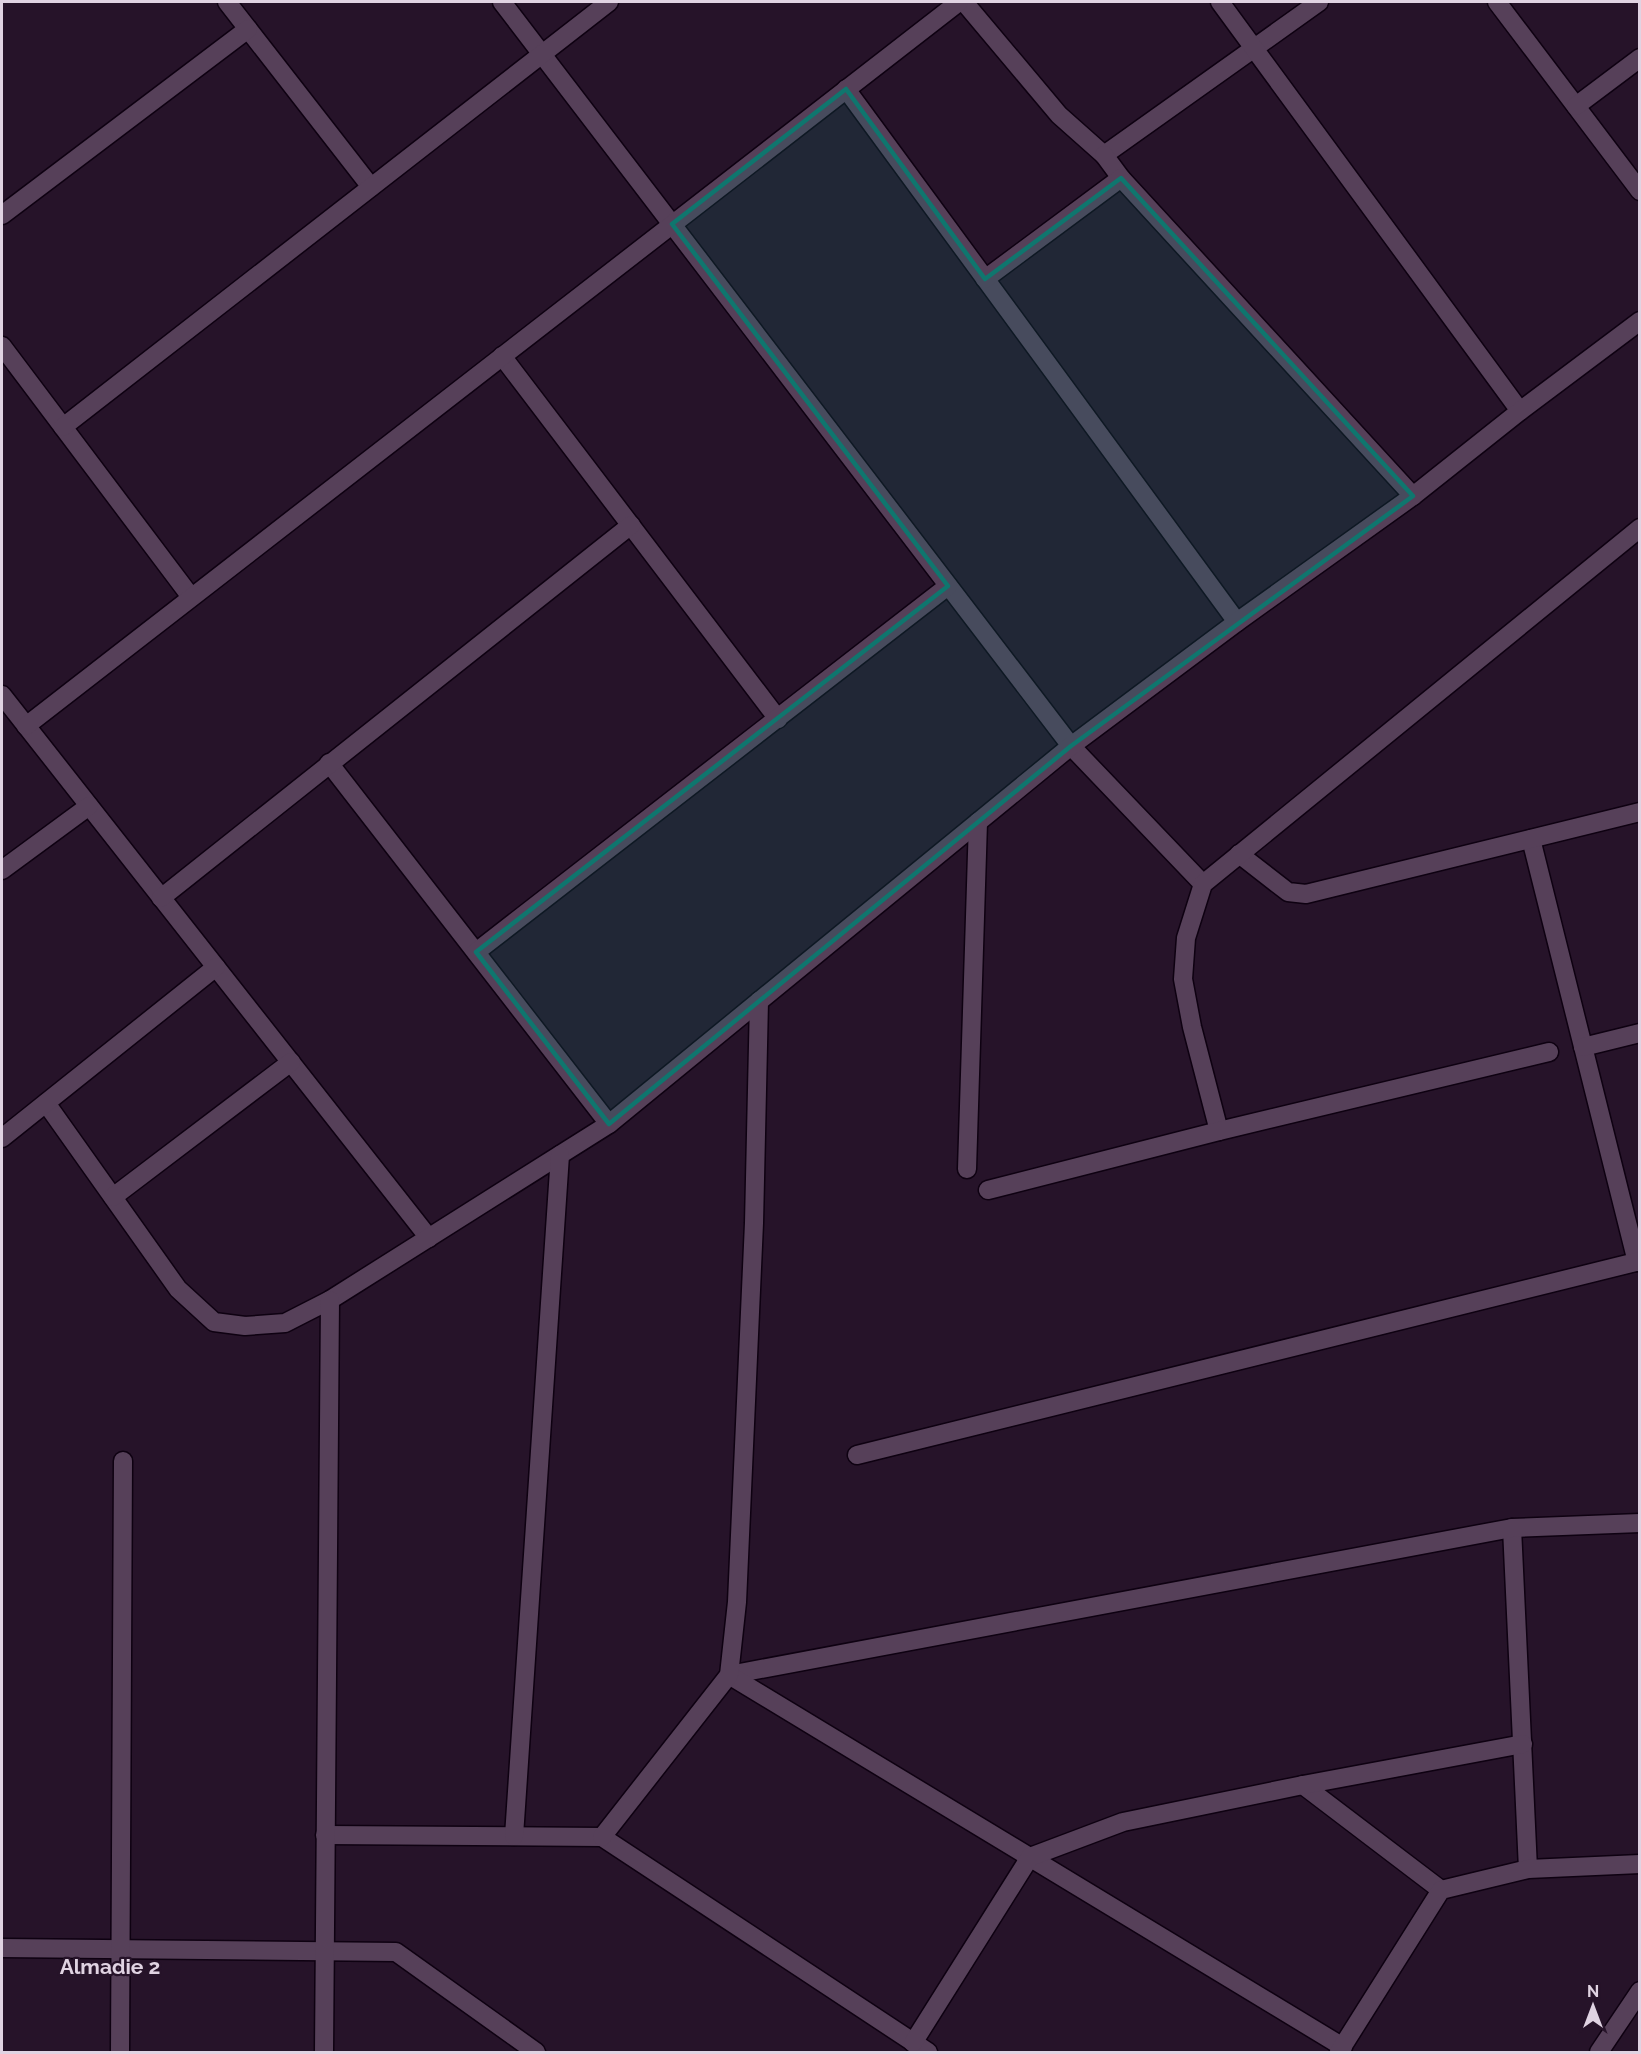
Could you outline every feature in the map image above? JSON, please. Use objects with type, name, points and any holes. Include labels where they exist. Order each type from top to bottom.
[{"type":"street","points":[[227,2],[371,188]]},
{"type":"street","points":[[502,2],[1071,746],[1203,884]]},
{"type":"street","points":[[63,427],[609,2]]},
{"type":"street","points":[[26,726],[961,2],[1059,115],[1104,155],[1121,178],[1413,496]]},
{"type":"street","points":[[1220,2],[1520,411]]},
{"type":"street","points":[[1104,155],[1319,2]]},
{"type":"street","points":[[1497,2],[1640,191]]},
{"type":"street","points":[[2,215],[248,29]]},
{"type":"street","points":[[1576,106],[1640,58]]},
{"type":"street","points":[[846,89],[1237,622]]},
{"type":"street","points":[[985,279],[1121,178]]},
{"type":"street","points":[[45,1103],[178,1289],[214,1322],[246,1326],[285,1323],[330,1300],[609,1124],[1071,746],[1237,622],[1413,496],[1520,411],[1640,321]]},
{"type":"street","points":[[2,346],[191,597]]},
{"type":"street","points":[[502,356],[778,719]]},
{"type":"street","points":[[161,898],[328,763],[631,525]]},
{"type":"street","points":[[1219,1131],[1192,1027],[1183,980],[1186,938],[1203,884],[1640,528]]},
{"type":"street","points":[[476,952],[948,586]]},
{"type":"street","points":[[2,695],[429,1238]]},
{"type":"street","points":[[328,763],[609,1124]]},
{"type":"street","points":[[2,870],[89,806]]},
{"type":"street","points":[[1239,854],[1288,892],[1306,894],[1640,812]]},
{"type":"street","points":[[967,1169],[978,822]]},
{"type":"street","points":[[857,1455],[1638,1261],[1531,839]]},
{"type":"street","points":[[2,1138],[216,967]]},
{"type":"street","points":[[602,1837],[729,1675],[737,1590],[754,1223],[759,1001]]},
{"type":"street","points":[[1583,1047],[1640,1033]]},
{"type":"street","points":[[988,1190],[1219,1131],[1549,1052]]},
{"type":"street","points":[[113,1197],[291,1062]]},
{"type":"street","points":[[514,1836],[560,1155]]},
{"type":"street","points":[[324,2052],[330,1300]]},
{"type":"street","points":[[120,2052],[123,1461]]},
{"type":"street","points":[[729,1675],[1512,1528],[1640,1523]]},
{"type":"street","points":[[1512,1528],[1528,1869]]},
{"type":"street","points":[[729,1675],[1030,1857],[1341,2050],[1441,1890],[1528,1869],[1640,1864]]},
{"type":"street","points":[[325,1835],[602,1837],[920,2048],[1030,1857],[1123,1822],[1522,1744]]},
{"type":"street","points":[[1303,1785],[1441,1890]]},
{"type":"street","points":[[2,1948],[396,1952],[536,2052]]},
{"type":"street","points":[[1599,2052],[1640,1991]]},
{"type":"highlighted area","points":[[846,89],[985,279],[1121,178],[1413,496],[1071,746],[609,1124],[476,952],[948,586],[672,224]]},
{"type":"district","name":"Almadie 2","points":[[110,1966]]}]
